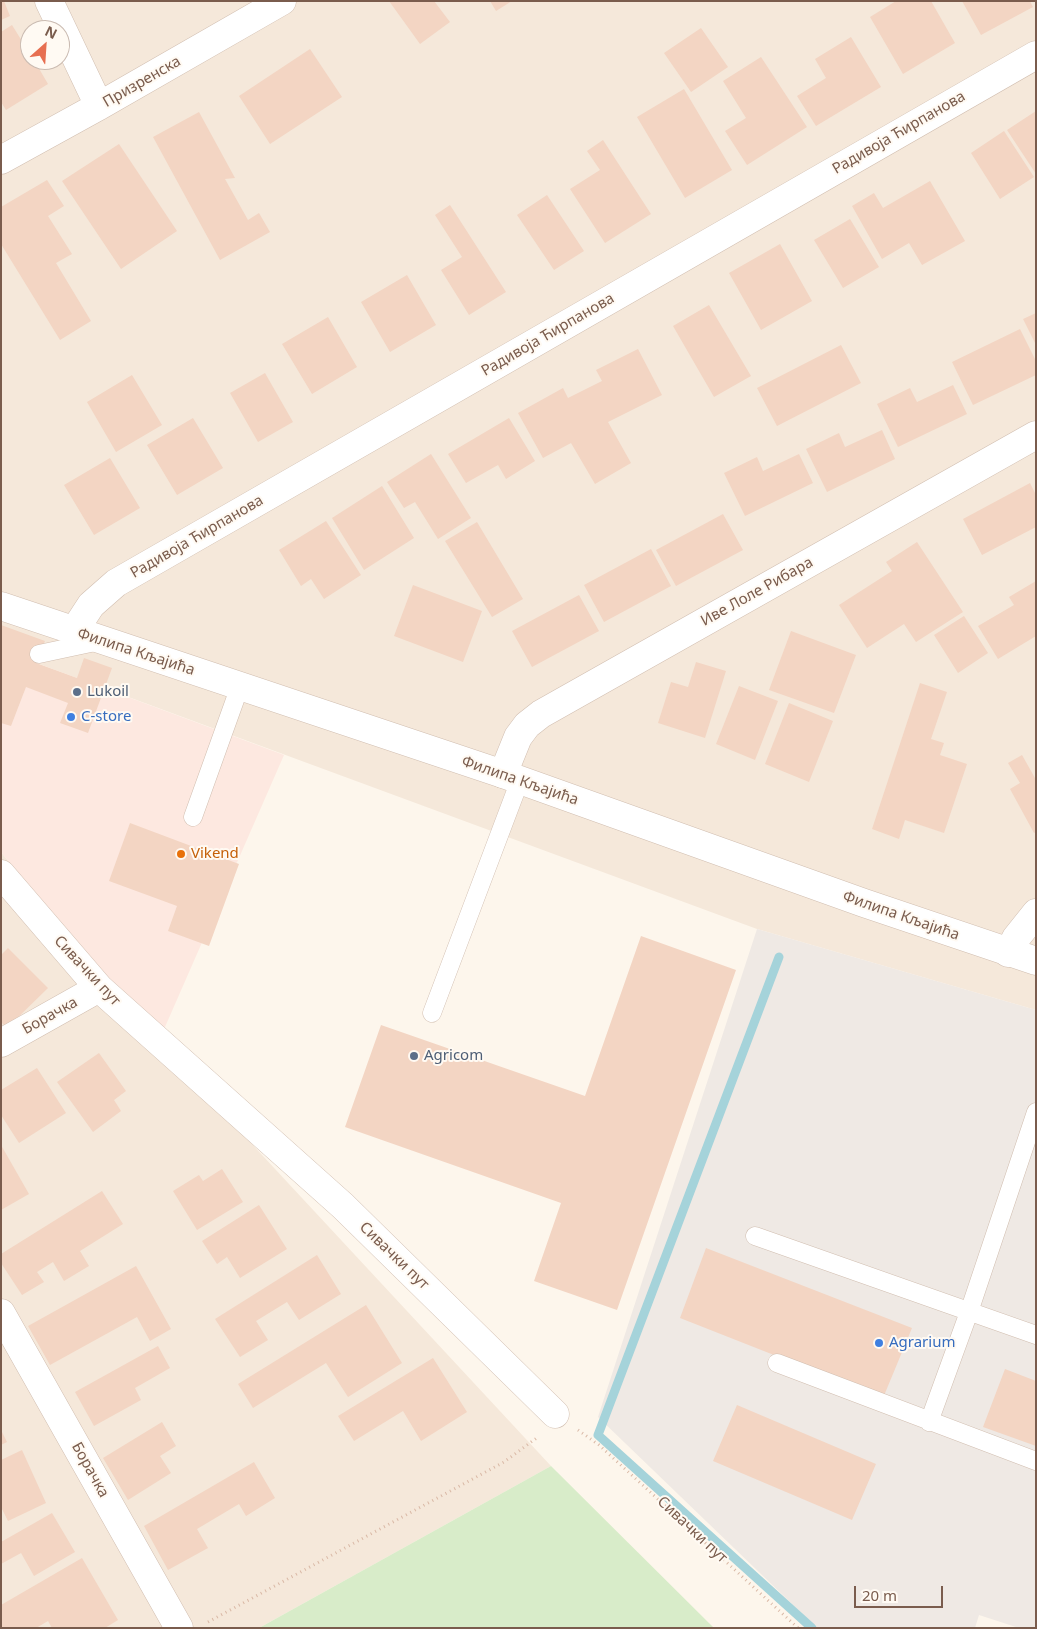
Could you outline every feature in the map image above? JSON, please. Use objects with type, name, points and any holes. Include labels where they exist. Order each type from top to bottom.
[{"type":"street","points":[[49,1],[99,106]]},
{"type":"street","name":"Призренска","points":[[1,160],[282,1]]},
{"type":"street","name":"Радивоја Ћирпанова","points":[[74,631],[91,605],[116,583],[1036,55]]},
{"type":"street","name":"Иве Лоле Рибара","points":[[512,777],[518,737],[527,725],[541,714],[1036,435]]},
{"type":"street","name":"Филипа Кљајића","points":[[1,606],[512,777],[1008,953],[1036,961]]},
{"type":"street","name":"Сивачки пут","points":[[1,874],[99,988],[343,1206],[555,1414]]},
{"type":"street","points":[[1008,953],[1016,938],[1036,913]]},
{"type":"street","name":"Борачка","points":[[1,1043],[99,988]]},
{"type":"street","name":"Борачка","points":[[1,1313],[179,1628]]},
{"type":"lane","points":[[39,654],[102,640]]},
{"type":"lane","points":[[193,817],[240,686]]},
{"type":"lane","points":[[432,1013],[512,777]]},
{"type":"lane","points":[[929,1422],[969,1312],[1036,1112]]},
{"type":"lane","points":[[755,1236],[1036,1335]]},
{"type":"lane","points":[[777,1363],[1036,1461]]},
{"type":"path","points":[[205,1623],[504,1462],[537,1438],[555,1414]]},
{"type":"path","name":"Сивачки пут","points":[[555,1414],[600,1445],[798,1628]]},
{"type":"shaded area","points":[[1,1],[1036,1],[1036,1010],[757,929],[1,650]]},
{"type":"shaded area","points":[[1,650],[284,755],[158,1043],[1,852]]},
{"type":"shaded area","points":[[1,852],[158,1043],[551,1466],[259,1628],[1,1628]]},
{"type":"shaded area","points":[[757,929],[1036,1010],[1036,1628],[1019,1628],[979,1615],[975,1628],[817,1628],[598,1417]]},
{"type":"green space","points":[[551,1466],[714,1628],[259,1628]]},
{"type":"building","points":[[1,1],[4,1],[10,16],[1,20]]},
{"type":"building","points":[[389,1],[434,1],[450,22],[420,44]]},
{"type":"building","points":[[490,1],[512,1],[496,11]]},
{"type":"building","points":[[896,1],[931,1],[955,43],[903,74],[870,17]]},
{"type":"building","points":[[962,1],[1030,1],[1033,7],[981,35]]},
{"type":"building","points":[[12,25],[20,38],[20,70],[40,70],[48,84],[6,110],[1,102],[1,32]]},
{"type":"building","points":[[701,28],[728,67],[691,92],[664,53]]},
{"type":"building","points":[[851,37],[881,87],[816,126],[797,96],[826,78],[815,59]]},
{"type":"building","points":[[310,49],[342,97],[270,144],[239,96]]},
{"type":"building","points":[[761,57],[807,127],[747,165],[725,131],[746,118],[723,81]]},
{"type":"building","points":[[684,89],[732,170],[685,198],[637,117]]},
{"type":"building","points":[[1036,111],[1036,174],[1007,130]]},
{"type":"building","points":[[199,112],[235,178],[225,179],[248,220],[259,213],[270,232],[220,260],[153,137]]},
{"type":"building","points":[[1004,131],[1034,177],[1000,199],[971,153]]},
{"type":"building","points":[[603,140],[651,214],[605,243],[570,189],[600,170],[587,151]]},
{"type":"building","points":[[119,144],[177,231],[121,269],[62,181]]},
{"type":"building","points":[[47,180],[64,206],[48,216],[72,254],[56,263],[91,321],[60,340],[1,244],[1,207]]},
{"type":"building","points":[[930,181],[965,241],[922,265],[909,243],[882,259],[852,206],[874,193],[883,208]]},
{"type":"building","points":[[547,195],[584,251],[554,270],[517,215]]},
{"type":"building","points":[[450,205],[506,292],[469,315],[441,270],[462,257],[435,215]]},
{"type":"building","points":[[850,219],[879,267],[843,288],[814,240]]},
{"type":"building","points":[[780,244],[812,301],[761,330],[729,273]]},
{"type":"building","points":[[407,275],[436,325],[390,352],[361,302]]},
{"type":"building","points":[[709,305],[751,376],[714,397],[673,326]]},
{"type":"building","points":[[1036,313],[1036,345],[1023,319]]},
{"type":"building","points":[[328,317],[357,367],[312,394],[282,344]]},
{"type":"building","points":[[1020,329],[1036,361],[1036,375],[973,405],[952,362]]},
{"type":"building","points":[[841,345],[861,383],[777,426],[757,388]]},
{"type":"building","points":[[638,349],[662,395],[608,422],[631,463],[595,484],[571,443],[543,458],[518,413],[563,388],[568,398],[602,381],[596,370]]},
{"type":"building","points":[[265,373],[293,422],[258,442],[230,393]]},
{"type":"building","points":[[132,375],[162,425],[116,452],[87,402]]},
{"type":"building","points":[[953,385],[967,414],[898,447],[877,404],[910,388],[917,402]]},
{"type":"building","points":[[193,418],[223,468],[177,495],[147,445]]},
{"type":"building","points":[[509,418],[535,461],[506,479],[498,465],[466,483],[448,454]]},
{"type":"building","points":[[882,430],[895,459],[827,492],[806,449],[839,433],[845,447]]},
{"type":"building","points":[[431,454],[471,518],[438,539],[415,502],[404,508],[387,482]]},
{"type":"building","points":[[799,454],[813,483],[745,516],[724,473],[757,457],[763,471]]},
{"type":"building","points":[[110,458],[140,508],[94,535],[64,485]]},
{"type":"building","points":[[1030,483],[1036,495],[1036,527],[982,555],[963,519]]},
{"type":"building","points":[[382,486],[414,538],[364,570],[332,518]]},
{"type":"building","points":[[723,514],[743,550],[676,586],[656,550]]},
{"type":"building","points":[[326,521],[361,575],[324,599],[311,579],[301,586],[279,550]]},
{"type":"building","points":[[477,522],[523,599],[492,617],[445,541]]},
{"type":"building","points":[[917,542],[963,612],[916,642],[904,624],[867,648],[839,605],[892,571],[886,562]]},
{"type":"building","points":[[651,549],[671,586],[604,622],[584,585]]},
{"type":"building","points":[[1036,581],[1036,636],[998,659],[978,626],[1014,605],[1009,597]]},
{"type":"building","points":[[413,585],[482,611],[463,662],[394,636]]},
{"type":"building","points":[[579,595],[599,631],[532,667],[512,631]]},
{"type":"building","points":[[964,616],[988,653],[958,673],[934,635]]},
{"type":"building","points":[[1,625],[45,641],[36,663],[77,678],[84,658],[112,668],[88,733],[60,723],[68,703],[26,687],[11,726],[1,723]]},
{"type":"building","points":[[791,631],[856,655],[834,713],[769,690]]},
{"type":"building","points":[[696,662],[726,671],[705,738],[658,723],[671,682],[688,687]]},
{"type":"building","points":[[920,683],[947,692],[931,739],[944,743],[940,755],[967,764],[944,833],[905,820],[899,839],[872,829]]},
{"type":"building","points":[[739,686],[778,701],[755,760],[716,744]]},
{"type":"building","points":[[789,703],[833,721],[809,782],[765,764]]},
{"type":"building","points":[[1022,755],[1036,777],[1036,832],[1034,833],[1010,789],[1020,783],[1008,763]]},
{"type":"building","points":[[130,823],[239,864],[209,946],[168,931],[177,906],[109,881]]},
{"type":"building","points":[[641,936],[736,970],[617,1310],[534,1281],[561,1203],[345,1127],[381,1025],[585,1096]]},
{"type":"building","points":[[8,948],[48,988],[7,1028],[1,1022],[1,955]]},
{"type":"building","points":[[99,1053],[126,1091],[114,1100],[121,1111],[93,1132],[57,1082]]},
{"type":"building","points":[[37,1068],[66,1113],[19,1143],[1,1115],[1,1090]]},
{"type":"building","points":[[1,1145],[29,1194],[1,1210]]},
{"type":"building","points":[[222,1169],[243,1202],[197,1230],[173,1191],[199,1175],[203,1181]]},
{"type":"building","points":[[102,1191],[123,1224],[80,1251],[89,1266],[64,1281],[53,1262],[37,1272],[44,1282],[22,1295],[1,1263],[1,1254]]},
{"type":"building","points":[[259,1205],[287,1249],[240,1278],[227,1257],[217,1264],[202,1241]]},
{"type":"building","points":[[706,1248],[912,1328],[883,1398],[680,1318]]},
{"type":"building","points":[[317,1255],[341,1294],[299,1320],[287,1302],[256,1321],[268,1340],[240,1357],[215,1319]]},
{"type":"building","points":[[136,1266],[171,1329],[150,1341],[137,1317],[50,1365],[28,1326]]},
{"type":"building","points":[[366,1305],[402,1363],[348,1397],[326,1363],[253,1408],[238,1384]]},
{"type":"building","points":[[158,1346],[170,1368],[135,1388],[141,1400],[94,1426],[75,1392]]},
{"type":"building","points":[[433,1358],[467,1412],[421,1441],[403,1411],[354,1441],[338,1416]]},
{"type":"building","points":[[1005,1369],[1036,1381],[1036,1446],[983,1427]]},
{"type":"building","points":[[737,1405],[876,1464],[852,1520],[713,1461]]},
{"type":"building","points":[[162,1422],[176,1446],[160,1456],[171,1473],[128,1500],[103,1458]]},
{"type":"building","points":[[1,1430],[7,1442],[1,1445]]},
{"type":"building","points":[[22,1450],[46,1503],[8,1521],[1,1507],[1,1460]]},
{"type":"building","points":[[254,1462],[275,1498],[246,1516],[239,1504],[197,1529],[208,1548],[168,1570],[144,1526]]},
{"type":"building","points":[[52,1513],[75,1552],[34,1576],[21,1553],[1,1564],[1,1542]]},
{"type":"building","points":[[82,1558],[118,1620],[105,1628],[52,1628],[48,1621],[36,1628],[1,1628],[1,1605]]},
{"type":"waterway","points":[[779,957],[598,1435],[812,1628]]},
{"type":"place","name":"Lukoil","points":[[77,692]]},
{"type":"place","name":"C-store","points":[[71,717]]},
{"type":"place","name":"Vikend","points":[[181,854]]},
{"type":"place","name":"Agricom","points":[[414,1056]]},
{"type":"place","name":"Agrarium","points":[[879,1343]]}]
